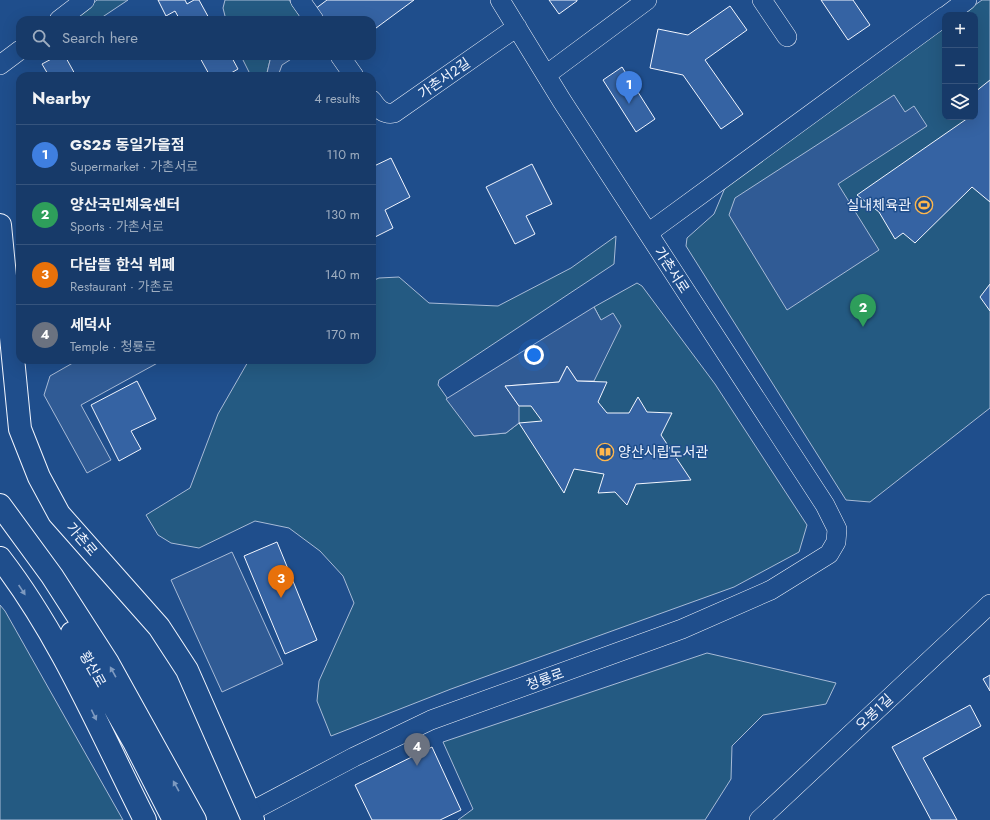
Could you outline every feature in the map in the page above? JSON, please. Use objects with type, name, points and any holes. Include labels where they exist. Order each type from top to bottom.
[{"type":"main road","name":"가촌로","points":[[0,225],[20,429],[40,476],[59,514],[159,627],[172,645],[187,670],[252,816]]},
{"type":"main road","points":[[0,505],[52,576],[108,663],[195,820]]},
{"type":"main road","name":"황산로","points":[[0,526],[38,578],[79,643],[134,742],[174,820]]},
{"type":"main road","points":[[0,558],[34,608],[82,690],[145,820]]},
{"type":"street","points":[[64,16],[85,0]]},
{"type":"street","points":[[300,0],[311,16]]},
{"type":"street","name":"가촌서로","points":[[500,0],[546,75],[825,505],[837,528],[836,542]]},
{"type":"street","points":[[546,75],[647,0]]},
{"type":"street","points":[[762,0],[787,37]]},
{"type":"street","points":[[951,12],[967,0]]},
{"type":"street","points":[[648,233],[942,19]]},
{"type":"street","name":"가촌서2길","points":[[376,104],[386,113],[394,113],[517,27]]},
{"type":"street","points":[[0,65],[16,53]]},
{"type":"street","points":[[343,60],[351,72]]},
{"type":"street","name":"청룡로","points":[[252,816],[354,757],[431,720],[682,629],[771,590],[829,554],[836,542]]},
{"type":"street","name":"오봉1길","points":[[758,820],[990,604]]},
{"type":"shaded area","points":[[97,0],[128,0],[104,16],[76,16]]},
{"type":"shaded area","points":[[225,0],[289,0],[301,16],[225,16],[223,8]]},
{"type":"shaded area","points":[[982,0],[990,0],[990,408],[870,502],[846,500],[686,246],[687,238],[714,214],[727,183],[942,29],[942,120],[978,120],[978,12],[965,12]]},
{"type":"shaded area","points":[[243,60],[270,60],[267,72],[249,72]]},
{"type":"shaded area","points":[[270,60],[290,60],[282,65],[279,72],[267,72]]},
{"type":"shaded area","points":[[894,95],[905,112],[914,106],[927,126],[838,184],[879,250],[787,310],[729,215],[735,198]]},
{"type":"shaded area","points":[[616,236],[614,264],[439,380],[438,385],[474,436],[506,433],[519,423],[505,386],[567,366],[601,320],[594,307],[637,283],[642,286],[715,384],[807,525],[799,552],[734,587],[451,689],[331,736],[317,701],[319,681],[354,603],[343,576],[320,551],[289,528],[255,521],[199,548],[171,543],[158,535],[146,515],[190,488],[218,414],[247,364],[376,364],[376,279],[399,277],[429,303],[498,306],[571,268]]},
{"type":"shaded area","points":[[594,307],[601,320],[613,313],[621,326],[594,381],[577,381],[567,366],[559,382],[505,386],[519,406],[519,423],[506,433],[474,436],[446,399]]},
{"type":"shaded area","points":[[71,364],[156,364],[81,405],[111,460],[87,473],[44,395],[50,376]]},
{"type":"shaded area","points":[[232,552],[283,664],[222,692],[171,580]]},
{"type":"shaded area","points":[[0,605],[5,611],[123,820],[0,820]]},
{"type":"shaded area","points":[[707,653],[836,683],[826,704],[763,715],[732,746],[731,779],[705,820],[458,820],[473,809],[443,742]]},
{"type":"building","points":[[158,0],[185,0],[187,4],[194,0],[199,0],[208,16],[178,16],[175,11],[166,16]]},
{"type":"building","points":[[327,0],[414,0],[376,28],[376,16],[320,16],[315,9]]},
{"type":"building","points":[[549,0],[577,0],[577,1],[559,14]]},
{"type":"building","points":[[821,0],[853,0],[870,25],[848,40]]},
{"type":"building","points":[[730,6],[747,30],[705,60],[743,114],[721,129],[683,75],[650,68],[658,29],[688,35]]},
{"type":"building","points":[[50,60],[67,60],[74,72],[47,72],[42,64]]},
{"type":"building","points":[[201,60],[233,60],[238,69],[233,72],[208,72]]},
{"type":"building","points":[[622,67],[655,119],[636,132],[603,80]]},
{"type":"building","points":[[990,80],[990,202],[972,187],[915,243],[903,233],[895,239],[879,212],[857,195],[965,120],[978,120],[978,90]]},
{"type":"building","points":[[391,158],[410,197],[385,210],[393,228],[376,236],[376,165]]},
{"type":"building","points":[[532,164],[552,204],[526,216],[535,234],[515,244],[486,187]]},
{"type":"building","points":[[990,284],[990,311],[980,297]]},
{"type":"building","name":"양산시립도서관","points":[[567,366],[577,381],[607,382],[598,402],[607,413],[629,413],[638,397],[647,412],[672,413],[661,435],[691,480],[636,484],[627,505],[615,492],[598,493],[604,474],[574,469],[564,493],[519,423],[542,421],[531,406],[519,406],[505,386],[559,382]]},
{"type":"building","points":[[137,381],[156,419],[131,431],[141,449],[119,461],[91,405]]},
{"type":"building","points":[[277,542],[317,640],[285,654],[244,556]]},
{"type":"building","points":[[990,675],[990,691],[983,679]]},
{"type":"building","points":[[970,705],[981,726],[923,758],[957,820],[931,820],[892,747]]},
{"type":"building","points":[[432,747],[461,810],[440,820],[372,820],[355,785]]},
{"type":"place","name":"GS25 동일가을점","points":[[629,104]]},
{"type":"place","name":"실내체육관","points":[[924,205]]},
{"type":"place","name":"양산국민체육센터","points":[[863,327]]},
{"type":"place","name":"양산시립도서관","points":[[605,452]]},
{"type":"place","name":"다담뜰 한식 뷔페","points":[[281,598]]},
{"type":"place","name":"세덕사","points":[[417,766]]}]
